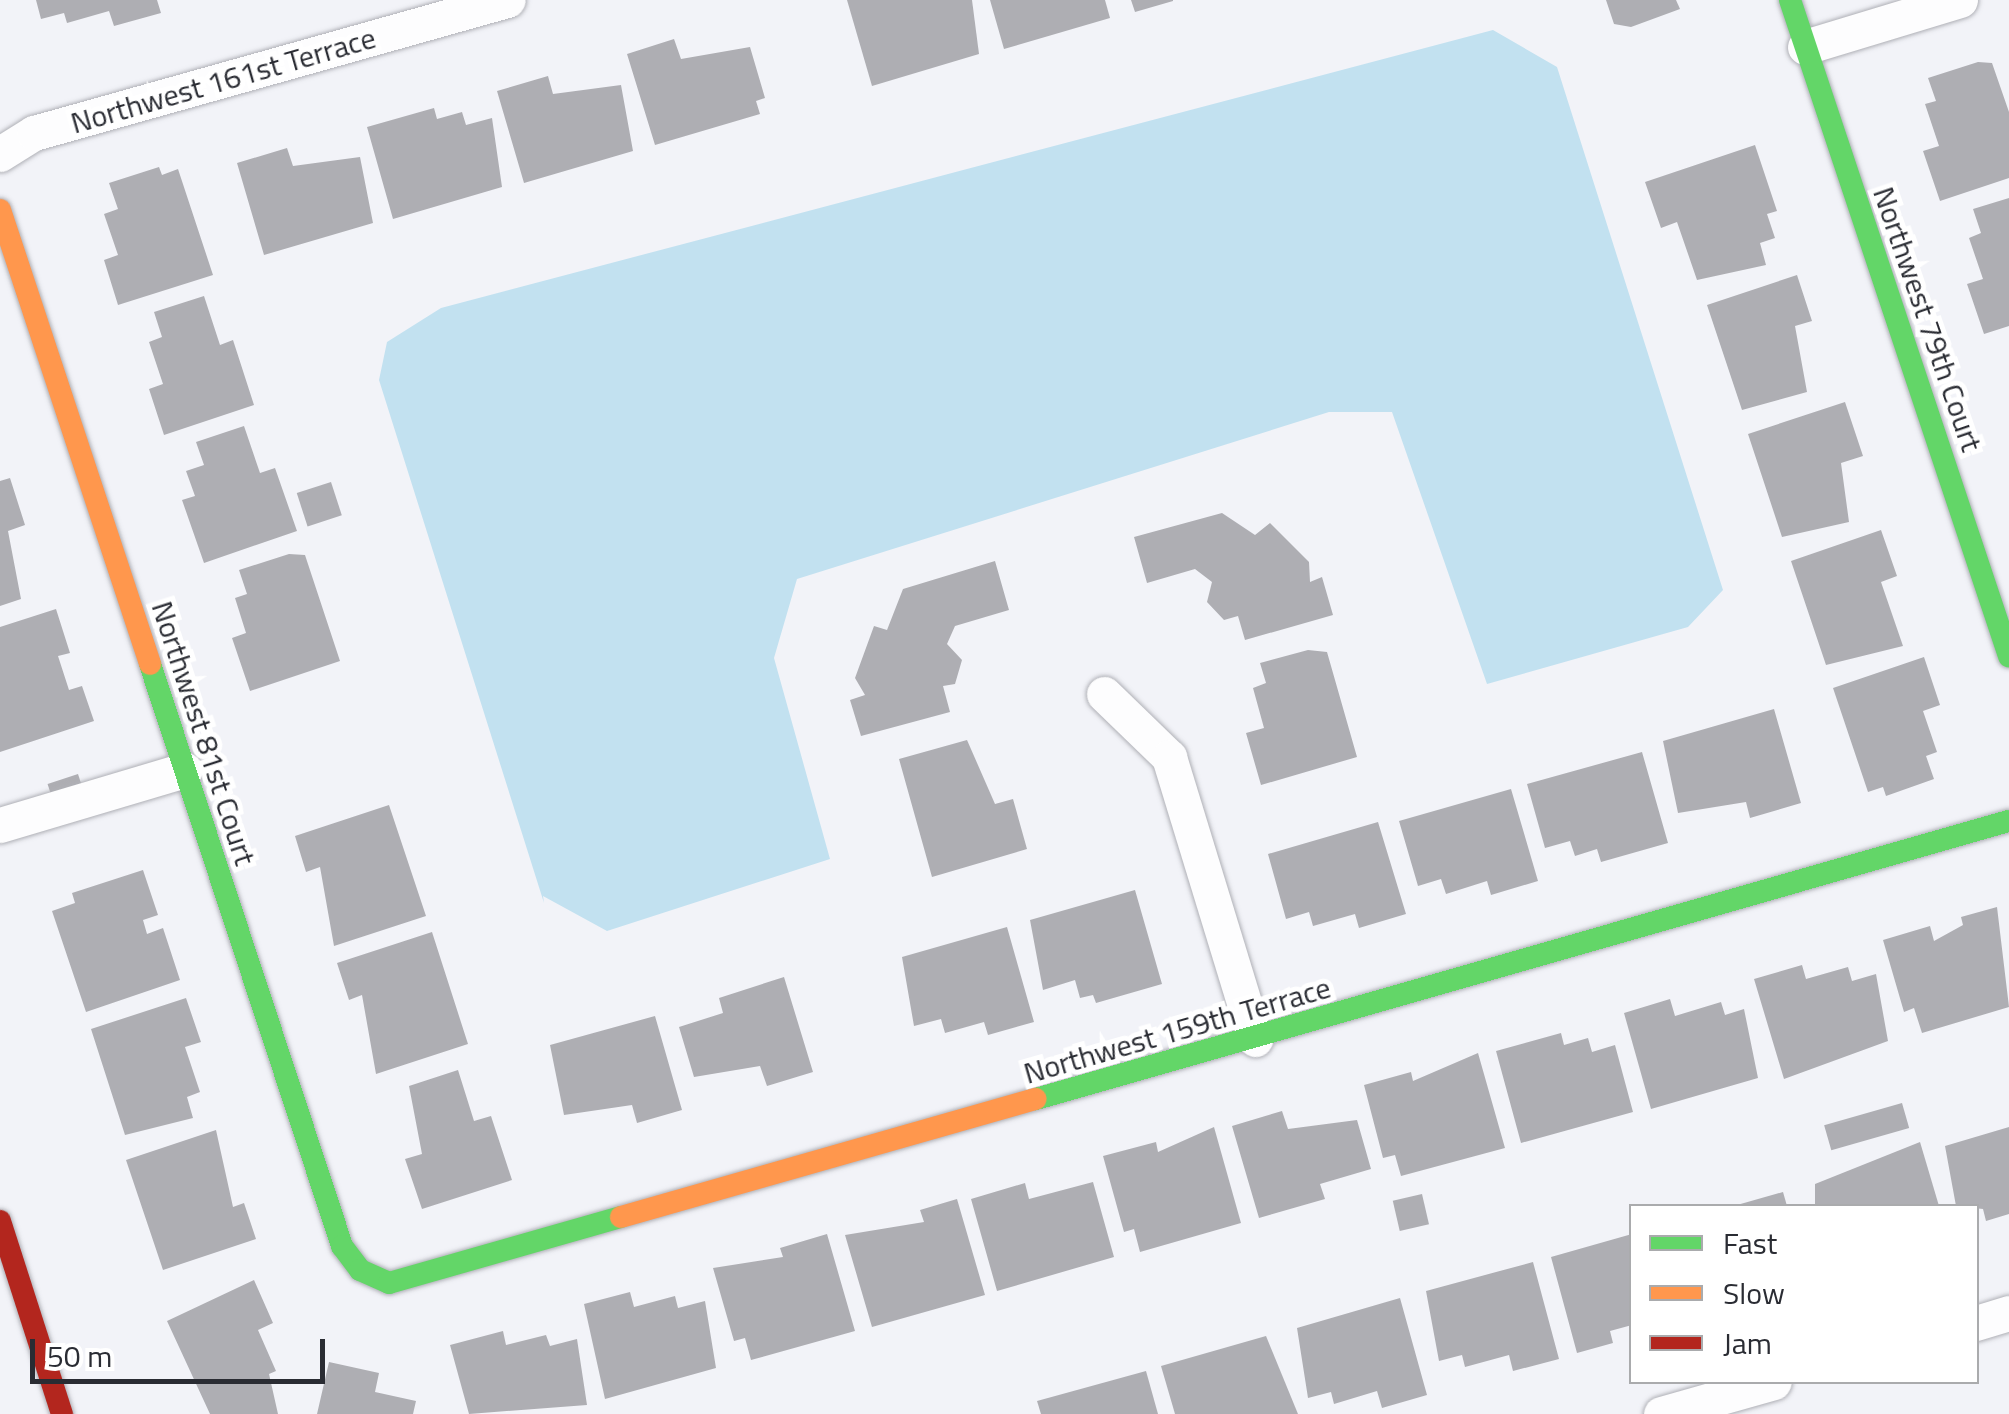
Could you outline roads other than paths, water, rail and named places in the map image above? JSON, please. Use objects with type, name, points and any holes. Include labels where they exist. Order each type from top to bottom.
[{"type":"street","name":"Northwest 161st Terrace","points":[[0,154],[34,133],[508,0]]},
{"type":"street","name":"Northwest 79th Court","points":[[1790,0],[2009,656]]},
{"type":"street","points":[[1805,47],[1960,0]]},
{"type":"street","name":"Northwest 81st Court","points":[[0,210],[342,1246],[360,1270]]},
{"type":"street","points":[[1104,694],[1169,756],[1256,1039]]},
{"type":"street","points":[[0,825],[185,770]]},
{"type":"street","name":"Northwest 159th Terrace","points":[[360,1270],[389,1283],[2009,822]]},
{"type":"street","points":[[0,1222],[62,1414]]},
{"type":"street","points":[[1979,1322],[2009,1314]]},
{"type":"street","points":[[1662,1414],[1767,1384]]},
{"type":"water","points":[[1493,30],[1557,67],[1723,590],[1688,627],[1487,684],[1392,412],[1329,412],[797,579],[774,658],[830,859],[607,931],[543,896],[544,903],[379,380],[387,342],[441,308]]}]
